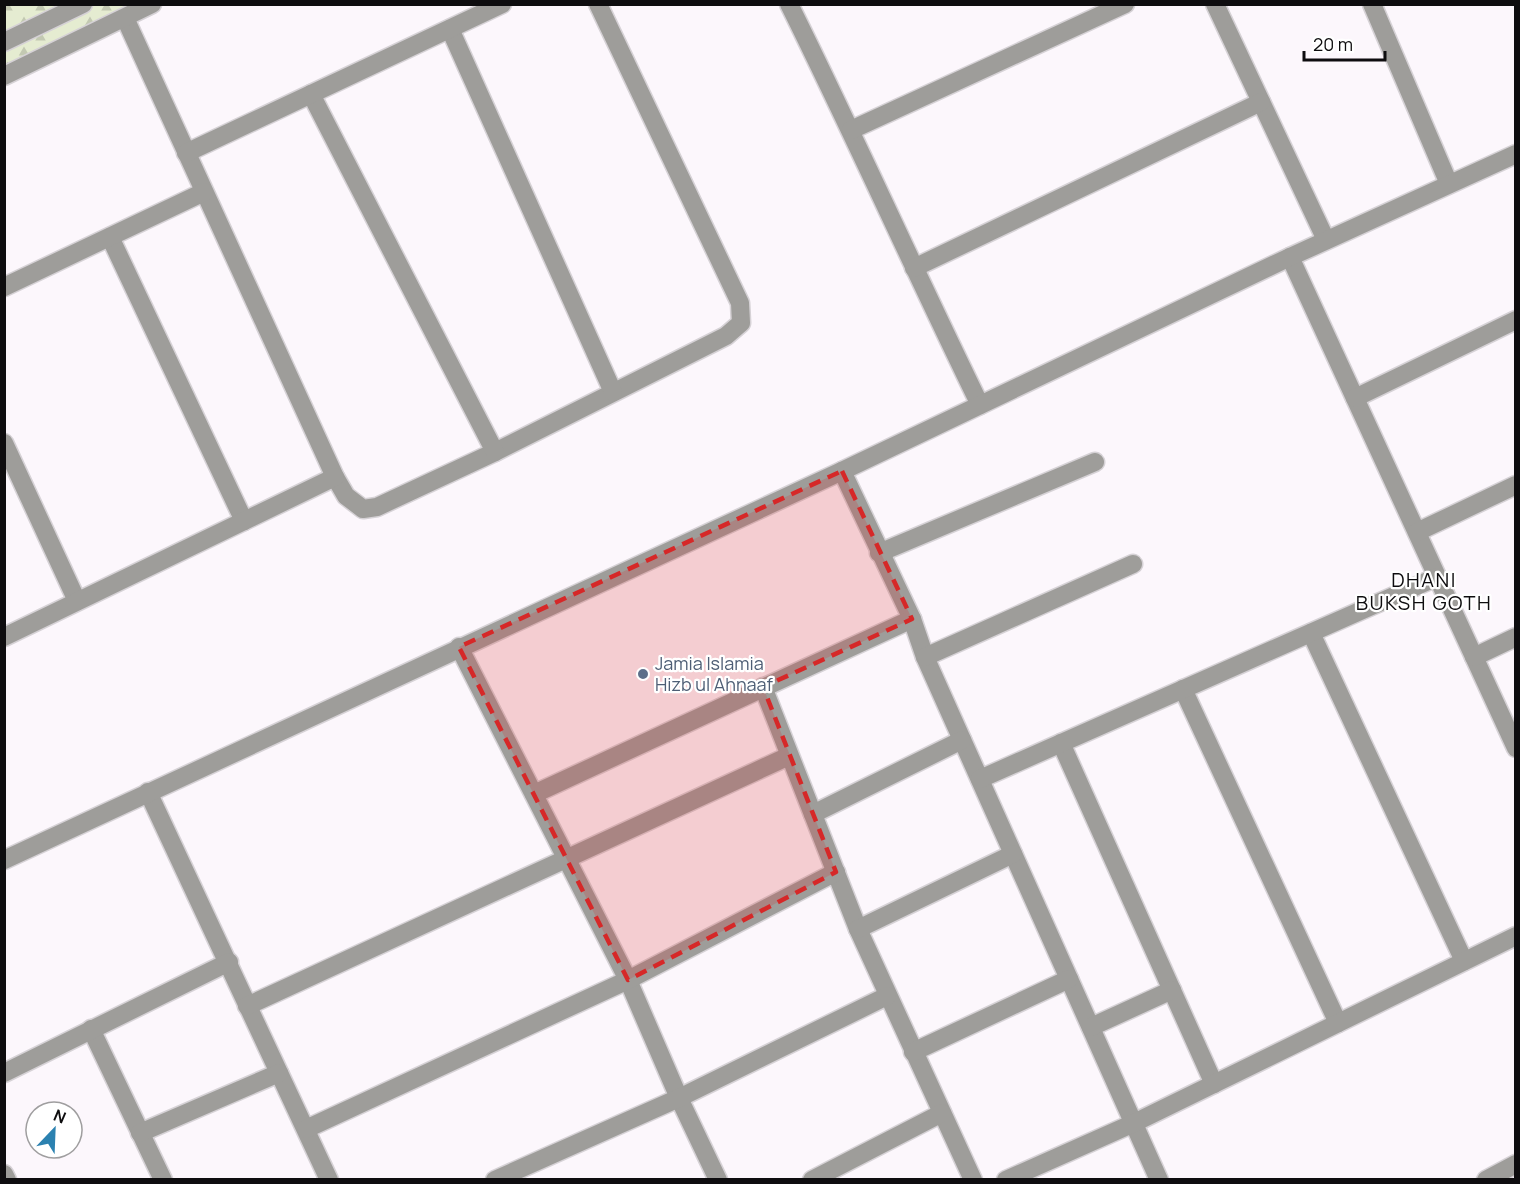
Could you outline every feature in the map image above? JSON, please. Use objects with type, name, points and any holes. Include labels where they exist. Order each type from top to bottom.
[{"type":"street","points":[[4,42],[83,4]]},
{"type":"street","points":[[4,76],[152,4]]},
{"type":"street","points":[[186,153],[502,4]]},
{"type":"street","points":[[125,18],[335,477],[346,496],[363,509],[377,507],[495,452],[726,336],[741,323],[740,303],[598,4]]},
{"type":"street","points":[[851,130],[1125,4]]},
{"type":"street","points":[[1215,4],[1326,240]]},
{"type":"street","points":[[1372,4],[1449,184]]},
{"type":"street","points":[[792,6],[980,405]]},
{"type":"street","points":[[450,29],[613,392]]},
{"type":"street","points":[[311,94],[495,452]]},
{"type":"street","points":[[914,268],[1261,102]]},
{"type":"street","points":[[4,860],[842,471],[1326,240],[1515,154]]},
{"type":"street","points":[[4,288],[204,192]]},
{"type":"street","points":[[110,237],[244,521]]},
{"type":"street","points":[[1290,257],[1515,748]]},
{"type":"street","points":[[1355,398],[1515,320]]},
{"type":"street","points":[[4,444],[77,602]]},
{"type":"street","points":[[879,553],[1095,462]]},
{"type":"street","points":[[842,471],[912,619],[925,657],[1159,1179]]},
{"type":"street","points":[[4,637],[335,477]]},
{"type":"street","points":[[1417,532],[1515,485]]},
{"type":"street","points":[[925,657],[1133,564]]},
{"type":"street","points":[[980,779],[1437,577]]},
{"type":"street","points":[[534,794],[912,619]]},
{"type":"street","points":[[1311,633],[1464,961]]},
{"type":"street","points":[[1474,657],[1515,637]]},
{"type":"street","points":[[459,647],[627,980],[718,1179]]},
{"type":"street","points":[[763,687],[858,929],[973,1179]]},
{"type":"street","points":[[1184,689],[1338,1023]]},
{"type":"street","points":[[813,814],[962,740]]},
{"type":"street","points":[[1061,743],[1214,1084]]},
{"type":"street","points":[[248,1006],[789,756]]},
{"type":"street","points":[[148,792],[329,1179]]},
{"type":"street","points":[[858,929],[1013,854]]},
{"type":"street","points":[[306,1129],[627,980],[836,872]]},
{"type":"street","points":[[1006,1179],[1134,1123],[1515,936]]},
{"type":"street","points":[[4,1073],[229,962]]},
{"type":"street","points":[[913,1052],[1069,979]]},
{"type":"street","points":[[1091,1027],[1172,990]]},
{"type":"street","points":[[495,1179],[679,1098],[887,996]]},
{"type":"street","points":[[91,1029],[162,1179]]},
{"type":"street","points":[[140,1133],[279,1073]]},
{"type":"street","points":[[812,1179],[942,1113]]},
{"type":"street","points":[[1486,1179],[1515,1164]]},
{"type":"street","points":[[4,1174],[7,1179]]},
{"type":"highlighted area","points":[[842,471],[912,619],[763,687],[836,872],[628,980],[459,647]]},
{"type":"green space","points":[[5,4],[148,5],[5,72]]},
{"type":"place","name":"Jamia Islamia Hizb ul Ahnaaf","points":[[643,674]]},
{"type":"district","name":"DHANI BUKSH GOTH","points":[[1424,592]]}]
